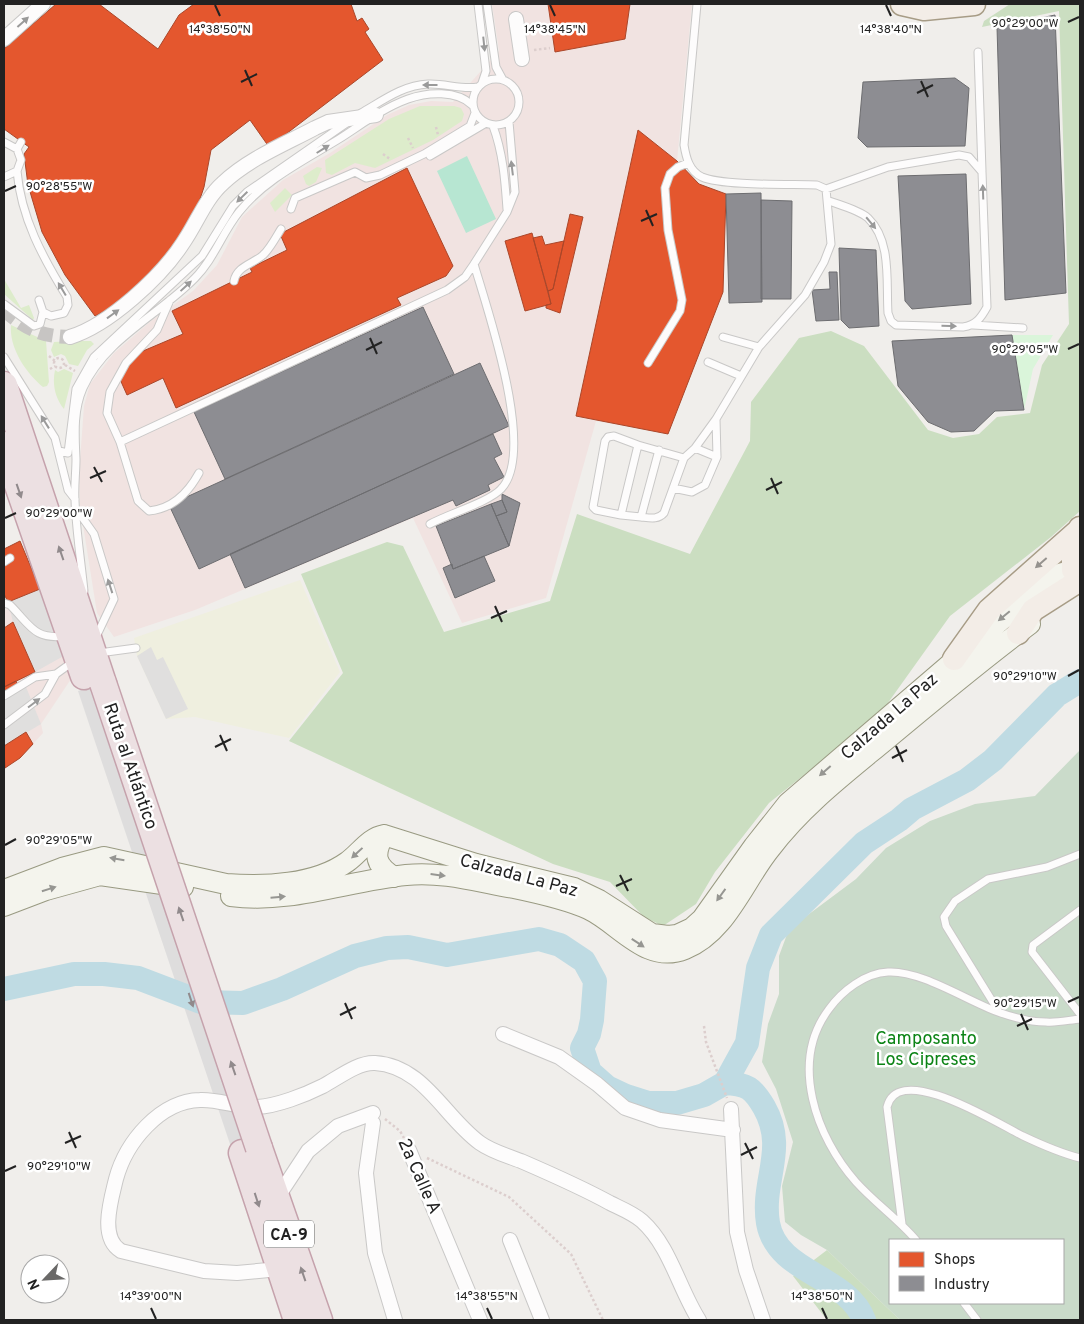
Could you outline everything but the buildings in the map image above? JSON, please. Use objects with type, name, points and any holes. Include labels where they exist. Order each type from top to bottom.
[{"type":"highway","name":"Ruta al Atlántico","points":[[4,385],[96,685],[251,1150]]},
{"type":"highway","name":"Ruta al Atlántico","points":[[4,445],[84,645]]},
{"type":"highway","name":"CA-9","points":[[251,1150],[277,1198],[319,1320]]},
{"type":"highway","name":"CA-9","points":[[251,1150],[279,1269],[297,1320]]},
{"type":"main road","points":[[902,4],[924,9],[974,4]]},
{"type":"main road","points":[[1018,633],[1033,610],[1078,573],[1079,530]]},
{"type":"main road","points":[[954,659],[989,610],[1079,530]]},
{"type":"main road","name":"Calzada La Paz","points":[[384,835],[476,864],[574,888],[599,900],[646,931],[668,936],[682,934],[692,928],[707,914],[759,839],[788,803],[1047,581],[1059,574],[1078,573]]},
{"type":"main road","name":"Calzada La Paz","points":[[4,906],[46,890],[100,875],[244,898],[298,895],[394,877],[435,874],[519,889],[588,909],[644,947],[669,953],[685,949],[697,944],[718,925],[769,849],[797,817],[902,727],[1018,633],[1043,616],[1080,596]]},
{"type":"main road","points":[[384,835],[377,851],[378,859],[380,866],[394,877]]},
{"type":"main road","points":[[4,890],[62,868],[104,857],[226,884],[243,885],[286,882],[332,870],[346,863],[372,839],[384,835]]},
{"type":"street","points":[[4,40],[43,4]]},
{"type":"street","points":[[516,19],[522,59]]},
{"type":"street","points":[[70,337],[97,325],[142,289],[182,245],[213,193],[235,173],[328,122],[376,115]]},
{"type":"street","points":[[503,1034],[559,1057],[598,1084],[625,1108],[660,1120],[733,1130]]},
{"type":"street","points":[[279,1269],[237,1273],[204,1271],[121,1251],[114,1247],[108,1237],[112,1197],[119,1168],[131,1144],[164,1111],[178,1102],[201,1099],[256,1107],[320,1087],[358,1067],[373,1062],[393,1066],[412,1074],[436,1098],[459,1126],[482,1144],[572,1183],[641,1220],[655,1235],[699,1320]]},
{"type":"street","points":[[731,1110],[738,1232],[746,1270],[763,1320]]},
{"type":"street","points":[[277,1198],[308,1151],[338,1126],[373,1118],[366,1172],[375,1253],[395,1320]]},
{"type":"street","name":"2a Calle A","points":[[409,1150],[480,1320]]},
{"type":"street","points":[[510,1240],[542,1320]]},
{"type":"lane","points":[[472,105],[486,71],[478,4]]},
{"type":"lane","points":[[291,209],[296,198],[355,172],[366,178],[381,177],[460,140],[489,124],[509,122],[514,117],[519,103],[515,89],[503,80],[496,67],[487,4]]},
{"type":"lane","points":[[697,4],[684,145],[688,163],[701,177],[722,181],[817,185],[826,189],[888,168],[959,155],[969,157],[982,172]]},
{"type":"lane","points":[[973,325],[987,307],[978,52]]},
{"type":"lane","points":[[59,451],[68,453],[70,419],[76,389],[94,357],[195,264],[233,206],[247,192],[353,118],[399,90],[429,84],[467,89],[492,79],[503,80]]},
{"type":"lane","points":[[84,645],[75,499],[75,418],[82,391],[87,378],[112,348],[170,300],[209,263],[238,213],[253,197],[286,172],[376,115],[409,99],[431,94],[457,96],[466,99],[472,105],[475,113],[489,124],[498,140],[504,170],[507,212]]},
{"type":"lane","points":[[381,177],[459,134],[470,126],[475,113]]},
{"type":"lane","points":[[120,442],[447,290],[465,277],[507,212],[515,192],[509,122]]},
{"type":"lane","points":[[12,135],[5,141],[17,149],[21,160],[17,171],[22,204],[32,234],[67,297],[68,305],[64,313],[50,316],[42,312]]},
{"type":"lane","points":[[17,149],[22,142]]},
{"type":"lane","points":[[648,363],[681,305],[681,284],[668,230],[665,188],[670,174],[678,167],[688,163]]},
{"type":"lane","points":[[4,177],[17,171]]},
{"type":"lane","points":[[684,458],[614,436],[608,437],[605,440],[593,507],[596,510],[621,515],[660,517],[684,458],[695,448],[716,419],[759,347],[805,294],[824,262],[831,244],[829,201],[826,189]]},
{"type":"lane","points":[[829,201],[867,216],[880,234],[885,249],[888,313],[891,321],[896,325],[973,325],[1023,328]]},
{"type":"lane","points":[[234,281],[235,275],[245,265],[264,255],[281,229]]},
{"type":"lane","points":[[430,524],[501,489],[510,472],[515,439],[506,378],[474,264]]},
{"type":"lane","points":[[4,304],[34,326],[40,324],[42,312],[39,300]]},
{"type":"lane","points":[[170,300],[157,330],[126,363],[110,392],[107,413],[120,442],[138,501],[149,511],[162,510],[180,497],[192,485],[199,473]]},
{"type":"lane","points":[[723,337],[759,347]]},
{"type":"lane","points":[[4,357],[55,438],[68,490],[75,499]]},
{"type":"lane","points":[[708,362],[741,376]]},
{"type":"lane","points":[[673,488],[692,492],[705,485],[717,457],[716,419]]},
{"type":"lane","points":[[621,515],[638,445]]},
{"type":"lane","points":[[695,448],[717,457]]},
{"type":"lane","points":[[641,517],[659,450]]},
{"type":"lane","points":[[4,725],[45,694],[56,674],[84,645],[114,599],[94,534],[76,508]]},
{"type":"lane","points":[[4,603],[10,605],[42,636],[84,645],[136,648]]},
{"type":"lane","points":[[4,696],[35,677],[56,674]]},
{"type":"lane","points":[[998,1012],[946,926],[944,917],[955,901],[988,879],[1047,867],[1080,854]]},
{"type":"lane","points":[[1080,910],[1033,945],[1032,952],[1080,1014]]},
{"type":"lane","points":[[915,1239],[902,1224],[878,1205],[855,1180],[832,1149],[814,1105],[809,1081],[810,1050],[823,1017],[840,995],[867,977],[889,972],[924,979],[998,1012],[1046,1022],[1080,1019]]},
{"type":"lane","points":[[902,1224],[887,1107],[889,1099],[896,1094],[914,1090],[956,1101],[1040,1144],[1080,1158]]},
{"type":"lane","points":[[965,1304],[977,1320]]},
{"type":"path","points":[[408,138],[415,151]]},
{"type":"path","points":[[383,154],[393,162]]},
{"type":"path","points":[[49,356],[55,361]]},
{"type":"path","points":[[55,361],[62,359],[64,365],[78,373]]},
{"type":"path","points":[[55,361],[55,366]]},
{"type":"path","points":[[50,369],[55,366],[59,368],[64,365]]},
{"type":"path","points":[[704,1026],[706,1042],[731,1110]]},
{"type":"path","name":"2a Calle A","points":[[373,1118],[400,1132],[409,1150]]},
{"type":"path","points":[[409,1150],[509,1198],[572,1254],[603,1320]]},
{"type":"shaded area","points":[[492,4],[692,4],[677,161],[699,184],[727,193],[723,292],[668,434],[596,421],[546,598],[462,623],[413,518],[195,610],[114,637],[97,613],[80,506],[79,474],[84,406],[90,384],[114,353],[151,321],[193,291],[217,265],[242,217],[283,180],[330,153],[387,115],[409,105],[431,101],[453,102],[499,51]]},
{"type":"shaded area","points":[[40,589],[76,676],[71,679],[41,724],[43,733],[20,758],[4,768],[4,611]]},
{"type":"shaded area","points":[[40,589],[69,653],[35,672],[13,622],[8,602]]},
{"type":"shaded area","points":[[151,647],[157,660],[163,657],[188,709],[166,719],[137,656]]},
{"type":"shaded area","points":[[26,687],[41,724],[4,746],[4,697]]},
{"type":"green space","points":[[1010,4],[1080,4],[1080,511],[1051,537],[950,616],[880,714],[769,803],[715,872],[696,904],[663,926],[644,917],[610,882],[553,864],[289,741],[343,673],[301,574],[387,542],[403,546],[444,632],[550,601],[577,514],[690,554],[750,441],[751,402],[799,338],[831,331],[864,346],[928,430],[953,438],[979,434],[997,417],[1030,413],[1042,365],[1069,324],[1059,11],[982,27],[984,21]]},
{"type":"green space","points":[[420,106],[454,106],[461,108],[464,114],[462,121],[433,140],[375,168],[355,163],[332,175],[326,173],[325,160],[389,119]]},
{"type":"green space","points":[[467,156],[496,219],[466,233],[437,171]]},
{"type":"green space","points":[[317,167],[322,168],[316,182],[309,186],[306,184],[303,176]]},
{"type":"green space","points":[[285,188],[292,195],[275,212],[270,203]]},
{"type":"green space","points":[[4,279],[21,308],[29,305],[33,320],[4,294]]},
{"type":"green space","points":[[11,325],[46,341],[49,382],[47,386],[43,387],[31,375],[20,359],[13,342]]},
{"type":"green space","points":[[1012,335],[1053,335],[1033,369],[1024,410]]},
{"type":"green space","points":[[91,341],[94,344],[87,350],[78,366],[69,364],[65,356],[61,354],[54,357],[51,350],[54,342]]},
{"type":"green space","points":[[64,369],[73,373],[64,409],[56,396],[54,380],[55,370],[58,372]]},
{"type":"green space","points":[[300,580],[340,672],[289,738],[195,717],[166,719],[137,656],[134,638]]},
{"type":"green space","name":"Camposanto Los Cipreses","points":[[1080,750],[1080,1320],[900,1320],[827,1250],[801,1235],[785,1222],[782,1186],[793,1142],[776,1089],[762,1062],[768,1024],[779,994],[779,956],[789,929],[856,879],[886,848],[930,821],[975,804],[1035,796]]},
{"type":"green space","points":[[827,1250],[900,1320],[827,1320],[793,1276]]},
{"type":"pier","points":[[114,679],[269,1144],[234,1156],[78,691]]},
{"type":"waterway","points":[[4,989],[74,974],[104,974],[138,978],[201,1002],[243,1003],[282,989],[355,956],[387,948],[408,947],[447,955],[539,939],[560,945],[584,961],[595,981],[592,1020],[589,1034],[582,1048],[590,1072],[607,1087],[626,1096],[648,1103],[677,1103],[704,1095],[725,1083],[747,1043],[758,968],[771,935],[864,843],[912,809],[967,780],[993,760],[1057,695],[1080,681]]},
{"type":"waterway","points":[[725,1083],[739,1084],[753,1091],[771,1122],[774,1151],[767,1207],[768,1223],[774,1240],[784,1253],[798,1264],[843,1293],[855,1305],[864,1320]]},
{"type":"tunnel","points":[[4,310],[19,322],[34,330],[60,337],[70,337]]}]
